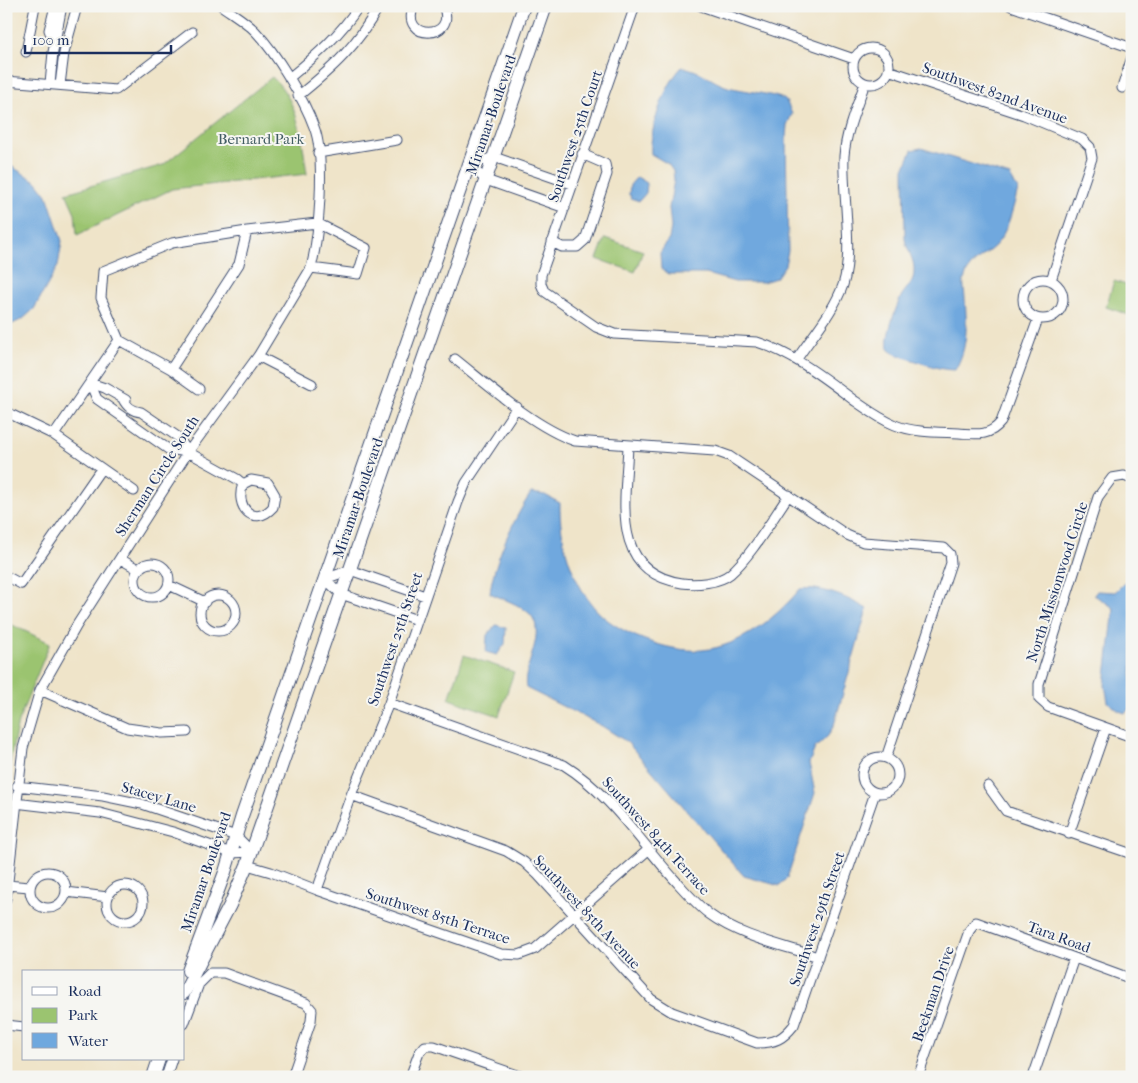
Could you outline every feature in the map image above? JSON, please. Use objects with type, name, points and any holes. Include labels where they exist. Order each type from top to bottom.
[{"type":"street","points":[[26,52],[35,6]]},
{"type":"street","points":[[54,42],[50,30],[55,6]]},
{"type":"street","points":[[50,84],[54,42],[62,6]]},
{"type":"street","name":"Sherman Circle South","points":[[6,899],[17,786],[23,748],[40,690],[77,625],[188,452],[258,356],[311,268],[321,189],[315,128],[289,78],[256,32],[222,6]]},
{"type":"street","points":[[289,78],[319,54],[344,29],[359,6]]},
{"type":"street","points":[[298,96],[336,65],[358,39],[379,6]]},
{"type":"street","points":[[414,6],[411,17],[416,28],[426,33],[432,33],[442,27],[446,16],[443,6]]},
{"type":"street","name":"Miramar Boulevard","points":[[185,979],[231,853],[524,6]]},
{"type":"street","name":"Miramar Boulevard","points":[[185,991],[230,905],[252,852],[546,6]]},
{"type":"street","name":"Southwest 25th Court","points":[[635,6],[541,275],[544,291],[596,328],[614,334],[757,342],[797,359]]},
{"type":"street","points":[[701,6],[854,59]]},
{"type":"street","points":[[1011,6],[1132,48]]},
{"type":"street","points":[[60,85],[64,53],[74,7]]},
{"type":"street","points":[[6,81],[116,90],[192,32]]},
{"type":"street","points":[[874,48],[884,54],[887,59],[888,70],[882,80],[871,84],[856,76],[854,59],[862,50],[874,48]]},
{"type":"street","points":[[1122,88],[1132,57]]},
{"type":"street","name":"Southwest 82nd Avenue","points":[[888,70],[1024,115],[1082,139],[1090,147],[1092,158],[1051,280]]},
{"type":"street","points":[[865,82],[847,138],[844,156],[846,265],[844,283],[839,296],[797,359],[876,415],[894,425],[911,430],[982,435],[994,430],[1000,422],[1038,319]]},
{"type":"street","points":[[318,154],[397,140]]},
{"type":"street","points":[[552,242],[562,247],[577,247],[585,240],[607,174],[605,164],[582,154]]},
{"type":"street","points":[[469,165],[494,157],[572,184]]},
{"type":"street","points":[[469,165],[486,180],[565,208]]},
{"type":"street","points":[[199,389],[171,369],[119,340],[101,298],[103,271],[172,243],[247,231],[316,223],[366,248],[358,274],[311,268]]},
{"type":"street","points":[[171,369],[239,264],[247,231]]},
{"type":"street","points":[[1044,278],[1051,280],[1061,289],[1063,295],[1061,309],[1051,318],[1038,319],[1031,316],[1023,306],[1023,292],[1032,282],[1044,278]]},
{"type":"street","points":[[54,435],[119,340]]},
{"type":"street","points":[[258,356],[312,384]]},
{"type":"street","points":[[455,359],[517,407],[569,439],[628,446],[715,451],[729,456],[847,535],[863,542],[944,548],[950,554],[951,562],[886,758]]},
{"type":"street","points":[[90,383],[105,388],[137,406],[141,412],[178,437],[188,452]]},
{"type":"street","points":[[90,383],[97,400],[168,449],[188,452],[243,484]]},
{"type":"street","name":"Southwest 25th Street","points":[[317,890],[351,795],[388,703],[466,483],[517,407]]},
{"type":"street","points":[[6,412],[54,435],[134,491]]},
{"type":"street","points":[[132,424],[141,412]]},
{"type":"street","points":[[628,446],[624,523],[629,544],[642,563],[655,574],[669,581],[688,584],[710,581],[728,575],[740,563],[789,495]]},
{"type":"street","points":[[6,576],[21,584],[100,469]]},
{"type":"street","name":"North Missionwood Circle","points":[[1106,728],[1048,707],[1038,699],[1039,684],[1098,497],[1112,478],[1124,476],[1132,479]]},
{"type":"street","points":[[251,480],[268,483],[275,495],[273,507],[260,515],[251,514],[246,511],[240,498],[243,484],[251,480]]},
{"type":"street","points":[[120,559],[138,569]]},
{"type":"street","points":[[148,563],[159,563],[168,571],[169,585],[159,596],[143,595],[136,586],[135,574],[138,569],[148,563]]},
{"type":"street","points":[[417,620],[342,594],[325,579],[350,570],[425,596]]},
{"type":"street","points":[[169,585],[205,602]]},
{"type":"street","points":[[214,596],[226,596],[236,609],[232,625],[222,631],[216,631],[205,625],[200,613],[205,602],[214,596]]},
{"type":"street","points":[[40,690],[127,728],[162,733],[187,732]]},
{"type":"street","name":"Southwest 84th Terrace","points":[[388,703],[564,766],[584,778],[598,791],[648,850],[695,901],[710,914],[744,933],[818,957]]},
{"type":"street","points":[[1070,834],[1106,728],[1132,737]]},
{"type":"street","points":[[880,756],[886,758],[895,765],[898,777],[892,788],[881,793],[875,792],[865,786],[862,781],[862,769],[869,760],[880,756]]},
{"type":"street","name":"Stacey Lane","points":[[17,786],[103,796],[142,804],[236,836],[252,852]]},
{"type":"street","points":[[988,786],[1006,811],[1132,854]]},
{"type":"street","name":"Southwest 29th Street","points":[[770,1043],[784,1038],[794,1025],[875,792]]},
{"type":"street","name":"Southwest 85th Avenue","points":[[351,795],[506,851],[524,862],[538,875],[651,999],[672,1012],[757,1043],[770,1043]]},
{"type":"street","name":"Stacey Lane","points":[[15,804],[100,813],[137,821],[231,853],[252,852]]},
{"type":"street","name":"Southwest 85th Terrace","points":[[247,865],[501,954],[519,955],[535,948],[648,850]]},
{"type":"street","points":[[53,872],[63,880],[66,892],[57,906],[46,908],[35,903],[29,888],[35,876],[41,873],[53,872]]},
{"type":"street","points":[[7,885],[29,888]]},
{"type":"street","points":[[127,885],[133,886],[142,895],[143,907],[136,917],[126,921],[120,920],[115,918],[108,908],[108,897],[116,888],[127,885]]},
{"type":"street","points":[[66,892],[108,897]]},
{"type":"street","name":"Tara Road","points":[[976,922],[1132,979]]},
{"type":"street","name":"Beekman Drive","points":[[918,1077],[970,931],[976,922]]},
{"type":"street","points":[[1033,1077],[1074,958]]},
{"type":"street","points":[[185,1021],[199,984],[210,973],[224,973],[306,1003],[312,1010],[311,1021],[292,1077]]},
{"type":"street","points":[[6,1025],[22,1027]]},
{"type":"street","points":[[410,1077],[419,1053],[425,1046],[434,1046],[523,1077]]},
{"type":"street","points":[[153,1077],[159,1060]]},
{"type":"street","points":[[166,1077],[172,1060]]},
{"type":"green space","name":"Bernard Park","points":[[272,77],[281,87],[294,109],[301,135],[307,174],[172,189],[77,235],[75,213],[66,193],[163,165]]},
{"type":"green space","points":[[605,238],[643,251],[635,272],[597,259]]},
{"type":"green space","points":[[1114,281],[1132,287],[1132,316],[1106,307]]},
{"type":"green space","points":[[6,622],[50,643],[18,722],[6,781]]},
{"type":"green space","points":[[464,655],[514,672],[499,716],[449,699]]},
{"type":"water","points":[[682,67],[694,70],[728,87],[781,98],[785,100],[789,107],[792,114],[787,125],[786,138],[788,251],[785,265],[776,278],[763,282],[735,282],[706,274],[669,274],[661,269],[660,253],[669,239],[671,227],[669,208],[674,180],[673,171],[668,164],[651,154],[651,144],[655,120],[664,95]]},
{"type":"water","points":[[921,148],[1010,176],[1018,190],[1010,217],[999,241],[970,267],[964,280],[966,336],[955,370],[938,368],[900,356],[889,350],[888,346],[889,331],[897,306],[914,276],[914,267],[905,239],[904,169],[912,150]]},
{"type":"water","points":[[6,163],[37,182],[47,195],[62,241],[58,266],[34,309],[23,319],[6,327]]},
{"type":"water","points":[[637,177],[647,183],[646,193],[639,201],[630,198],[631,196],[629,195],[630,185]]},
{"type":"water","points":[[531,493],[545,495],[560,503],[562,530],[568,557],[578,583],[593,606],[614,625],[628,633],[659,645],[689,650],[702,650],[730,643],[744,637],[769,620],[800,589],[826,591],[867,609],[834,725],[828,736],[815,748],[809,763],[815,793],[787,878],[780,886],[744,876],[627,742],[602,726],[526,688],[527,671],[536,640],[534,621],[529,613],[520,607],[490,593],[495,568],[505,541]]},
{"type":"water","points":[[1132,575],[1132,707],[1125,713],[1119,711],[1108,702],[1105,685],[1114,608],[1094,595],[1097,591],[1115,592]]},
{"type":"water","points":[[496,625],[506,628],[505,644],[497,655],[486,652],[487,635]]}]
